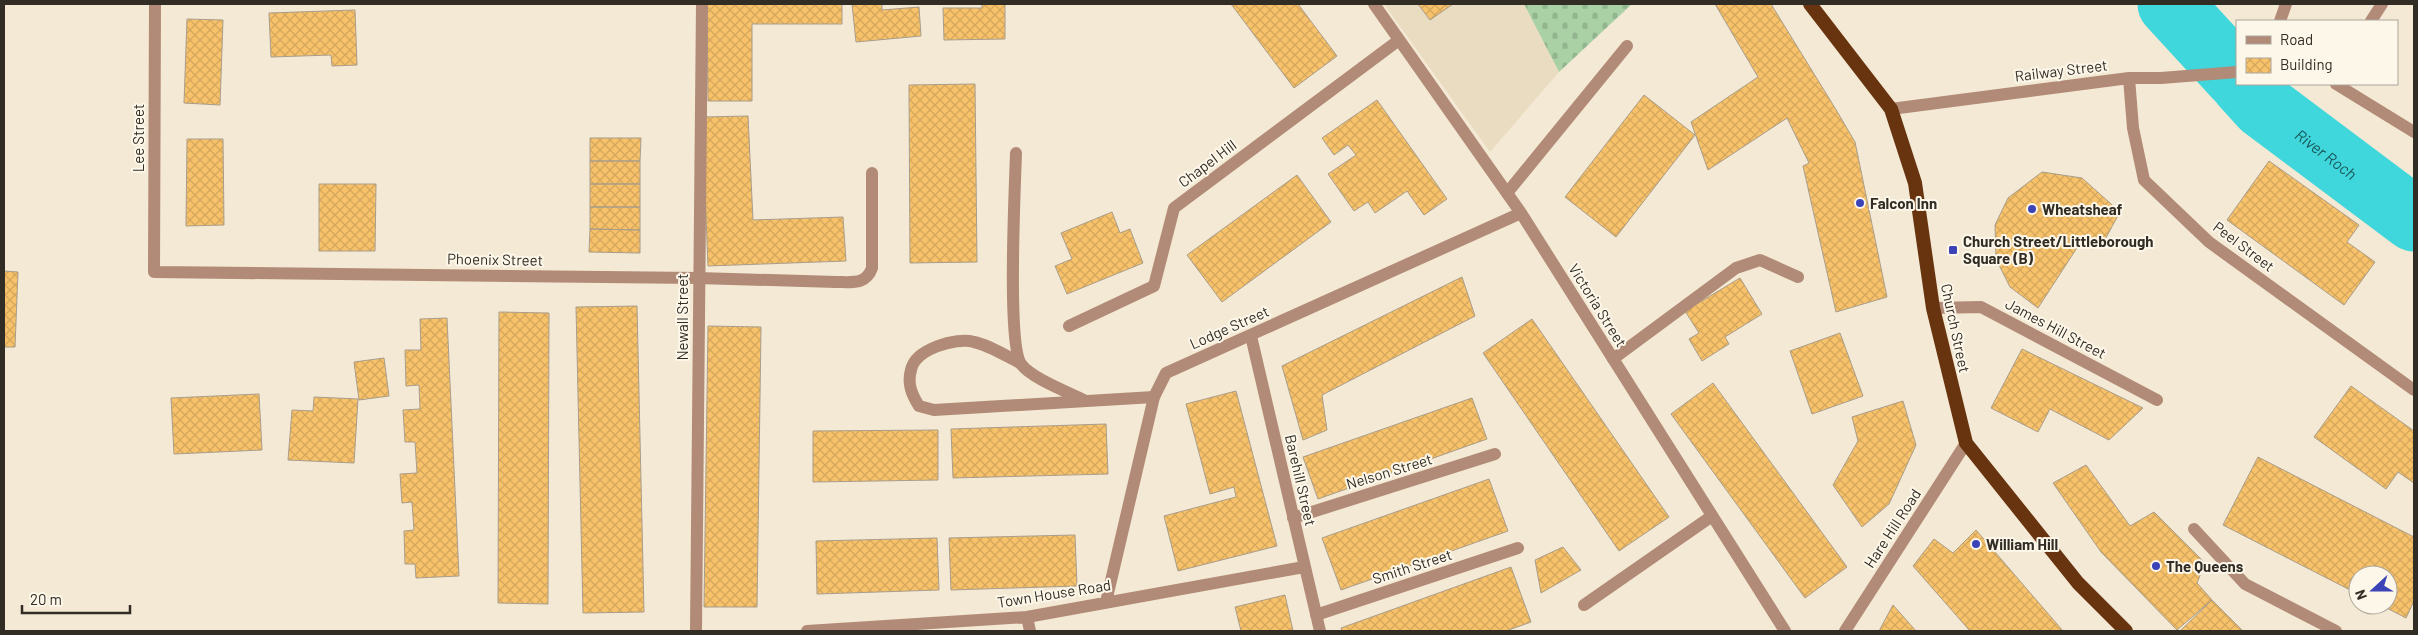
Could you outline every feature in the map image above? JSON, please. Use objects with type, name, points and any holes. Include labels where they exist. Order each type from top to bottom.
[{"type":"highway","name":"Church Street","points":[[1810,4],[1890,108],[1915,183],[1933,308],[1966,443],[2078,583],[2126,631]]},
{"type":"street","name":"Lee Street","points":[[154,272],[155,4]]},
{"type":"street","name":"Newall Street","points":[[696,631],[702,4]]},
{"type":"street","name":"Victoria Street","points":[[1374,4],[1521,213],[1785,631]]},
{"type":"street","points":[[2280,20],[2286,4]]},
{"type":"street","points":[[2372,20],[2382,4]]},
{"type":"street","name":"Chapel Hill","points":[[1069,326],[1154,286],[1174,208],[1399,40]]},
{"type":"street","points":[[1507,193],[1627,46]]},
{"type":"street","name":"Railway Street","points":[[1890,108],[2129,78],[2161,78],[2236,72]]},
{"type":"street","name":"Peel Street","points":[[2129,78],[2133,128],[2144,180],[2209,242],[2414,390]]},
{"type":"street","points":[[2338,85],[2414,132]]},
{"type":"street","points":[[1016,153],[1013,320],[1020,363]]},
{"type":"street","name":"Phoenix Street","points":[[154,272],[698,278],[860,283],[870,276],[872,268],[872,173]]},
{"type":"street","name":"Lodge Street","points":[[1106,602],[1154,396],[1166,373],[1521,213]]},
{"type":"street","points":[[1613,359],[1736,268],[1760,260],[1798,277]]},
{"type":"street","name":"James Hill Street","points":[[1933,308],[1981,306],[2158,400]]},
{"type":"street","name":"Barehill Street","points":[[1250,336],[1320,631]]},
{"type":"street","points":[[1084,400],[1028,371],[1020,363],[973,341],[950,342],[934,347],[921,355],[911,368],[910,392],[919,406],[934,410],[1154,396]]},
{"type":"street","name":"Hare Hill Road","points":[[1845,631],[1966,443]]},
{"type":"street","name":"Nelson Street","points":[[1293,518],[1495,454]]},
{"type":"street","points":[[1584,605],[1712,516]]},
{"type":"street","points":[[2194,529],[2245,584],[2336,631]]},
{"type":"street","name":"Smith Street","points":[[1316,616],[1518,548]]},
{"type":"street","name":"Town House Road","points":[[807,631],[1027,617],[1304,567]]},
{"type":"street","points":[[1027,617],[1030,631]]},
{"type":"shaded area","points":[[1384,4],[1524,4],[1559,72],[1490,152]]},
{"type":"green space","points":[[1524,4],[1632,4],[1559,72]]},
{"type":"building","points":[[707,4],[842,4],[842,24],[752,24],[752,101],[708,101]]},
{"type":"building","points":[[852,4],[882,4],[882,10],[919,7],[921,36],[856,42]]},
{"type":"building","points":[[982,4],[1005,4],[1005,39],[944,40],[943,8],[982,8]]},
{"type":"building","points":[[1231,4],[1298,4],[1337,56],[1294,88]]},
{"type":"building","points":[[1418,4],[1453,4],[1430,20]]},
{"type":"building","points":[[1715,4],[1771,4],[1855,142],[1887,297],[1836,312],[1803,166],[1809,163],[1787,118],[1708,170],[1691,122],[1758,77]]},
{"type":"building","points":[[355,10],[357,65],[332,66],[331,55],[271,57],[269,13]]},
{"type":"building","points":[[187,19],[223,20],[220,105],[184,103]]},
{"type":"building","points":[[975,84],[977,262],[910,263],[909,85]]},
{"type":"building","points":[[1644,95],[1695,135],[1616,237],[1565,197]]},
{"type":"building","points":[[1377,100],[1447,199],[1424,215],[1407,191],[1375,213],[1368,202],[1354,211],[1328,174],[1356,155],[1348,145],[1334,155],[1322,138]]},
{"type":"building","points":[[748,116],[753,220],[843,217],[846,261],[708,266],[702,117]]},
{"type":"building","points":[[590,138],[641,138],[640,161],[590,161]]},
{"type":"building","points":[[187,139],[223,139],[224,225],[186,226]]},
{"type":"building","points":[[590,161],[640,161],[640,184],[590,184]]},
{"type":"building","points":[[2269,161],[2359,225],[2347,242],[2375,262],[2344,305],[2227,220]]},
{"type":"building","points":[[2042,172],[2082,178],[2120,212],[2103,243],[2082,240],[2038,308],[2010,287],[1996,259],[1995,225],[2008,198]]},
{"type":"building","points":[[1297,175],[1331,222],[1222,302],[1187,255]]},
{"type":"building","points":[[319,184],[376,184],[375,251],[319,251]]},
{"type":"building","points":[[590,184],[640,184],[640,207],[590,207]]},
{"type":"building","points":[[590,207],[640,207],[640,230],[590,229]]},
{"type":"building","points":[[1112,212],[1120,233],[1130,229],[1143,263],[1067,294],[1055,266],[1072,259],[1061,233]]},
{"type":"building","points":[[590,229],[640,230],[640,253],[589,252]]},
{"type":"building","points":[[4,271],[18,272],[15,347],[4,347]]},
{"type":"building","points":[[1462,277],[1475,316],[1322,395],[1327,430],[1303,440],[1282,366]]},
{"type":"building","points":[[1740,278],[1762,314],[1725,337],[1729,344],[1702,361],[1689,339],[1699,333],[1685,311]]},
{"type":"building","points":[[637,306],[644,612],[583,613],[576,307]]},
{"type":"building","points":[[499,312],[549,313],[548,604],[498,603]]},
{"type":"building","points":[[447,318],[459,576],[416,578],[415,564],[405,564],[404,531],[414,530],[412,502],[402,503],[400,474],[417,473],[415,442],[405,442],[403,410],[420,409],[419,385],[406,386],[405,350],[421,350],[420,319]]},
{"type":"building","points":[[1532,319],[1669,517],[1619,551],[1483,353]]},
{"type":"building","points":[[708,326],[761,327],[757,607],[704,607]]},
{"type":"building","points":[[1840,333],[1863,396],[1812,414],[1790,351]]},
{"type":"building","points":[[2022,349],[2143,408],[2109,440],[2050,409],[2038,432],[1991,408]]},
{"type":"building","points":[[384,358],[389,396],[359,400],[354,362]]},
{"type":"building","points":[[1713,383],[1847,567],[1805,598],[1671,414]]},
{"type":"building","points":[[2351,386],[2414,431],[2414,483],[2398,472],[2386,489],[2314,437]]},
{"type":"building","points":[[1236,391],[1277,546],[1178,571],[1164,516],[1236,497],[1234,487],[1210,494],[1186,404]]},
{"type":"building","points":[[259,394],[262,450],[174,454],[171,398]]},
{"type":"building","points":[[314,397],[358,399],[354,463],[288,460],[292,410],[313,411]]},
{"type":"building","points":[[1472,398],[1487,439],[1318,499],[1303,457]]},
{"type":"building","points":[[1903,401],[1916,445],[1889,504],[1862,527],[1833,485],[1858,441],[1852,417]]},
{"type":"building","points":[[1106,424],[1108,474],[953,478],[951,429]]},
{"type":"building","points":[[938,430],[938,480],[813,482],[813,431]]},
{"type":"building","points":[[2258,457],[2414,537],[2414,601],[2406,618],[2398,614],[2398,565],[2348,565],[2348,589],[2223,525]]},
{"type":"building","points":[[2086,465],[2130,526],[2154,512],[2205,563],[2197,583],[2212,600],[2177,630],[2101,552],[2053,483]]},
{"type":"building","points":[[1489,479],[1508,531],[1341,590],[1322,538]]},
{"type":"building","points":[[1976,530],[2063,631],[1970,631],[1913,566],[1934,539],[1953,553]]},
{"type":"building","points":[[1075,535],[1077,586],[951,590],[949,538]]},
{"type":"building","points":[[937,538],[939,590],[817,594],[816,541]]},
{"type":"building","points":[[1563,547],[1581,570],[1541,593],[1535,560]]},
{"type":"building","points":[[1511,567],[1531,622],[1506,631],[1342,631],[1341,628]]},
{"type":"building","points":[[1285,595],[1293,631],[1241,631],[1235,607]]},
{"type":"building","points":[[2212,600],[2243,631],[2180,631]]},
{"type":"building","points":[[1893,605],[1916,631],[1879,631]]},
{"type":"waterway","name":"River Roch","points":[[2170,4],[2236,76]]},
{"type":"waterway","name":"River Roch","points":[[2244,85],[2263,106],[2414,219]]},
{"type":"place","name":"Falcon Inn","points":[[1860,203]]},
{"type":"place","name":"Wheatsheaf","points":[[2032,209]]},
{"type":"place","name":"Church Street/Littleborough Square (B)","points":[[1953,250]]},
{"type":"place","name":"William Hill","points":[[1976,544]]},
{"type":"place","name":"The Queens","points":[[2156,566]]}]
